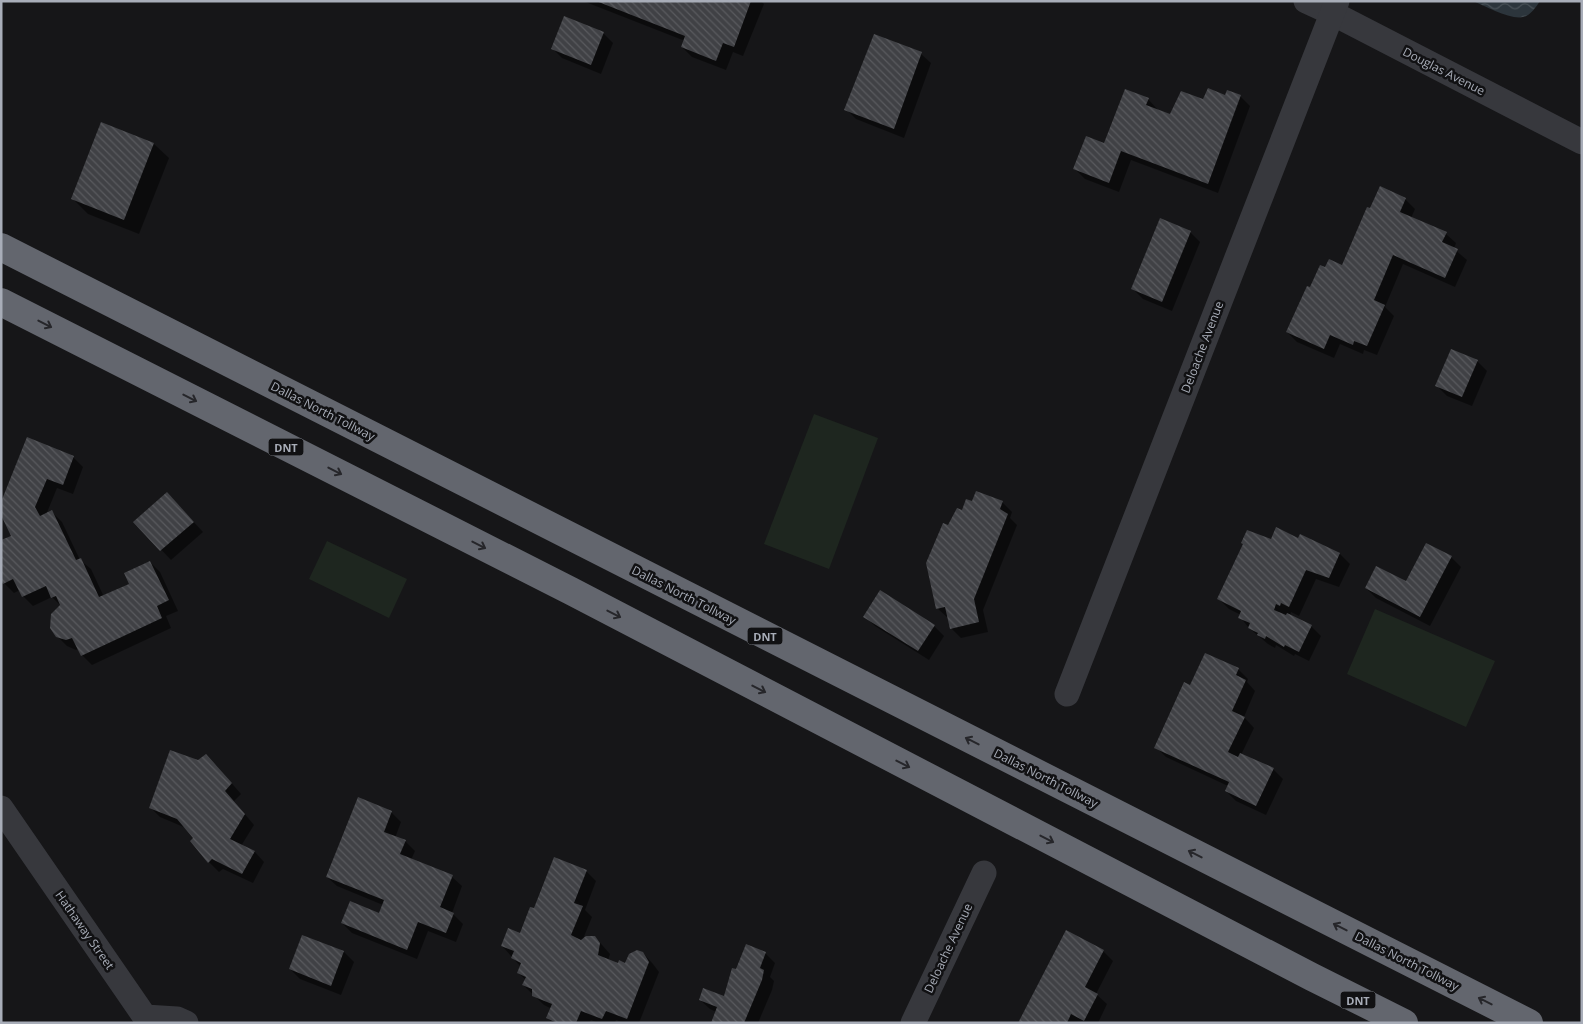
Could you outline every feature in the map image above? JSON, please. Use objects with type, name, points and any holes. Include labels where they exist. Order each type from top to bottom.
[{"type":"highway","name":"Dallas North Tollway","points":[[1,248],[1529,1023]]},
{"type":"highway","name":"DNT","points":[[1,302],[580,596],[1404,1023]]},
{"type":"highway","points":[[1312,977],[1384,1023]]},
{"type":"street","name":"Douglas Avenue","points":[[1306,1],[1334,7],[1582,142]]},
{"type":"street","name":"Deloache Avenue","points":[[1067,694],[1334,7]]},
{"type":"street","name":"Hathaway Street","points":[[1,808],[142,1020],[178,1019],[186,1023]]},
{"type":"street","name":"Deloache Avenue","points":[[913,1023],[984,873]]},
{"type":"shaded area","points":[[814,414],[878,438],[829,569],[764,544]]},
{"type":"shaded area","points":[[327,541],[407,579],[389,618],[309,579]]},
{"type":"shaded area","points":[[1375,609],[1495,661],[1466,727],[1347,674]]},
{"type":"water","points":[[1473,1],[1540,1],[1528,15],[1518,17],[1498,12]]},
{"type":"building","points":[[596,1],[751,1],[734,47],[723,43],[716,61],[681,47],[685,36]]},
{"type":"building","points":[[564,16],[604,32],[591,65],[551,49]]},
{"type":"building","points":[[874,34],[922,52],[894,129],[844,110]]},
{"type":"building","points":[[1208,88],[1225,95],[1227,90],[1241,95],[1208,184],[1121,151],[1109,183],[1073,169],[1086,136],[1104,143],[1125,89],[1149,98],[1146,105],[1170,114],[1181,91],[1203,99]]},
{"type":"building","points":[[101,122],[154,143],[124,220],[71,199]]},
{"type":"building","points":[[1380,186],[1406,198],[1400,212],[1447,232],[1442,242],[1458,249],[1445,278],[1393,255],[1374,300],[1385,305],[1367,346],[1354,341],[1353,345],[1330,335],[1324,349],[1286,332],[1307,286],[1310,287],[1320,265],[1325,267],[1329,259],[1342,265],[1367,207],[1370,208]]},
{"type":"building","points":[[1160,218],[1191,231],[1162,302],[1131,289]]},
{"type":"building","points":[[1451,349],[1478,360],[1462,397],[1435,386]]},
{"type":"building","points":[[27,437],[74,456],[63,485],[47,479],[35,507],[40,516],[52,510],[76,560],[81,558],[99,597],[129,584],[124,573],[150,561],[169,600],[157,606],[162,618],[81,656],[72,638],[66,640],[56,637],[50,628],[51,614],[60,605],[56,596],[51,598],[46,586],[22,597],[13,579],[3,584],[1,581],[1,540],[11,536],[1,515],[1,502]]},
{"type":"building","points":[[976,491],[1003,501],[1000,509],[1008,514],[974,599],[979,622],[950,629],[945,607],[936,609],[926,563],[943,523],[948,525],[957,508],[962,510],[966,499],[972,501]]},
{"type":"building","points":[[167,492],[194,522],[160,551],[133,522]]},
{"type":"building","points":[[1276,527],[1298,538],[1300,534],[1340,553],[1329,578],[1306,570],[1289,607],[1281,603],[1280,606],[1276,604],[1274,610],[1286,615],[1287,613],[1312,625],[1299,652],[1285,645],[1284,647],[1266,636],[1265,639],[1257,635],[1258,633],[1248,628],[1250,623],[1238,618],[1241,611],[1217,599],[1243,544],[1241,543],[1247,530],[1271,539]]},
{"type":"building","points":[[1426,543],[1452,556],[1420,617],[1365,588],[1376,566],[1406,581]]},
{"type":"building","points":[[880,590],[935,625],[918,651],[863,617]]},
{"type":"building","points":[[1205,653],[1239,668],[1236,675],[1246,680],[1232,711],[1245,717],[1228,752],[1238,757],[1240,753],[1274,768],[1256,806],[1225,791],[1229,782],[1154,748],[1184,682],[1190,685]]},
{"type":"building","points":[[170,750],[198,760],[206,754],[232,783],[225,791],[245,814],[230,839],[255,851],[242,874],[212,859],[208,863],[190,841],[193,838],[177,819],[149,808]]},
{"type":"building","points":[[358,797],[392,811],[384,832],[406,840],[400,854],[453,875],[440,907],[454,913],[446,933],[418,922],[407,950],[341,923],[350,901],[379,913],[384,900],[326,877]]},
{"type":"building","points":[[554,857],[587,870],[574,903],[583,906],[571,935],[581,940],[586,936],[595,936],[600,943],[598,955],[618,963],[619,960],[625,963],[629,954],[637,950],[643,952],[649,962],[627,1019],[606,1011],[602,1019],[581,1011],[576,1023],[557,1023],[546,1018],[552,1004],[532,996],[532,989],[522,985],[526,977],[517,973],[521,963],[511,958],[514,951],[501,946],[508,928],[520,933],[530,907],[534,908]]},
{"type":"building","points":[[1066,930],[1104,950],[1085,987],[1098,994],[1084,1021],[1071,1014],[1067,1023],[1018,1023]]},
{"type":"building","points":[[302,935],[344,951],[331,986],[289,969]]},
{"type":"building","points":[[746,944],[766,952],[760,968],[764,970],[762,980],[744,1023],[711,1023],[717,1007],[699,1000],[703,988],[724,996],[732,968],[736,969]]}]
